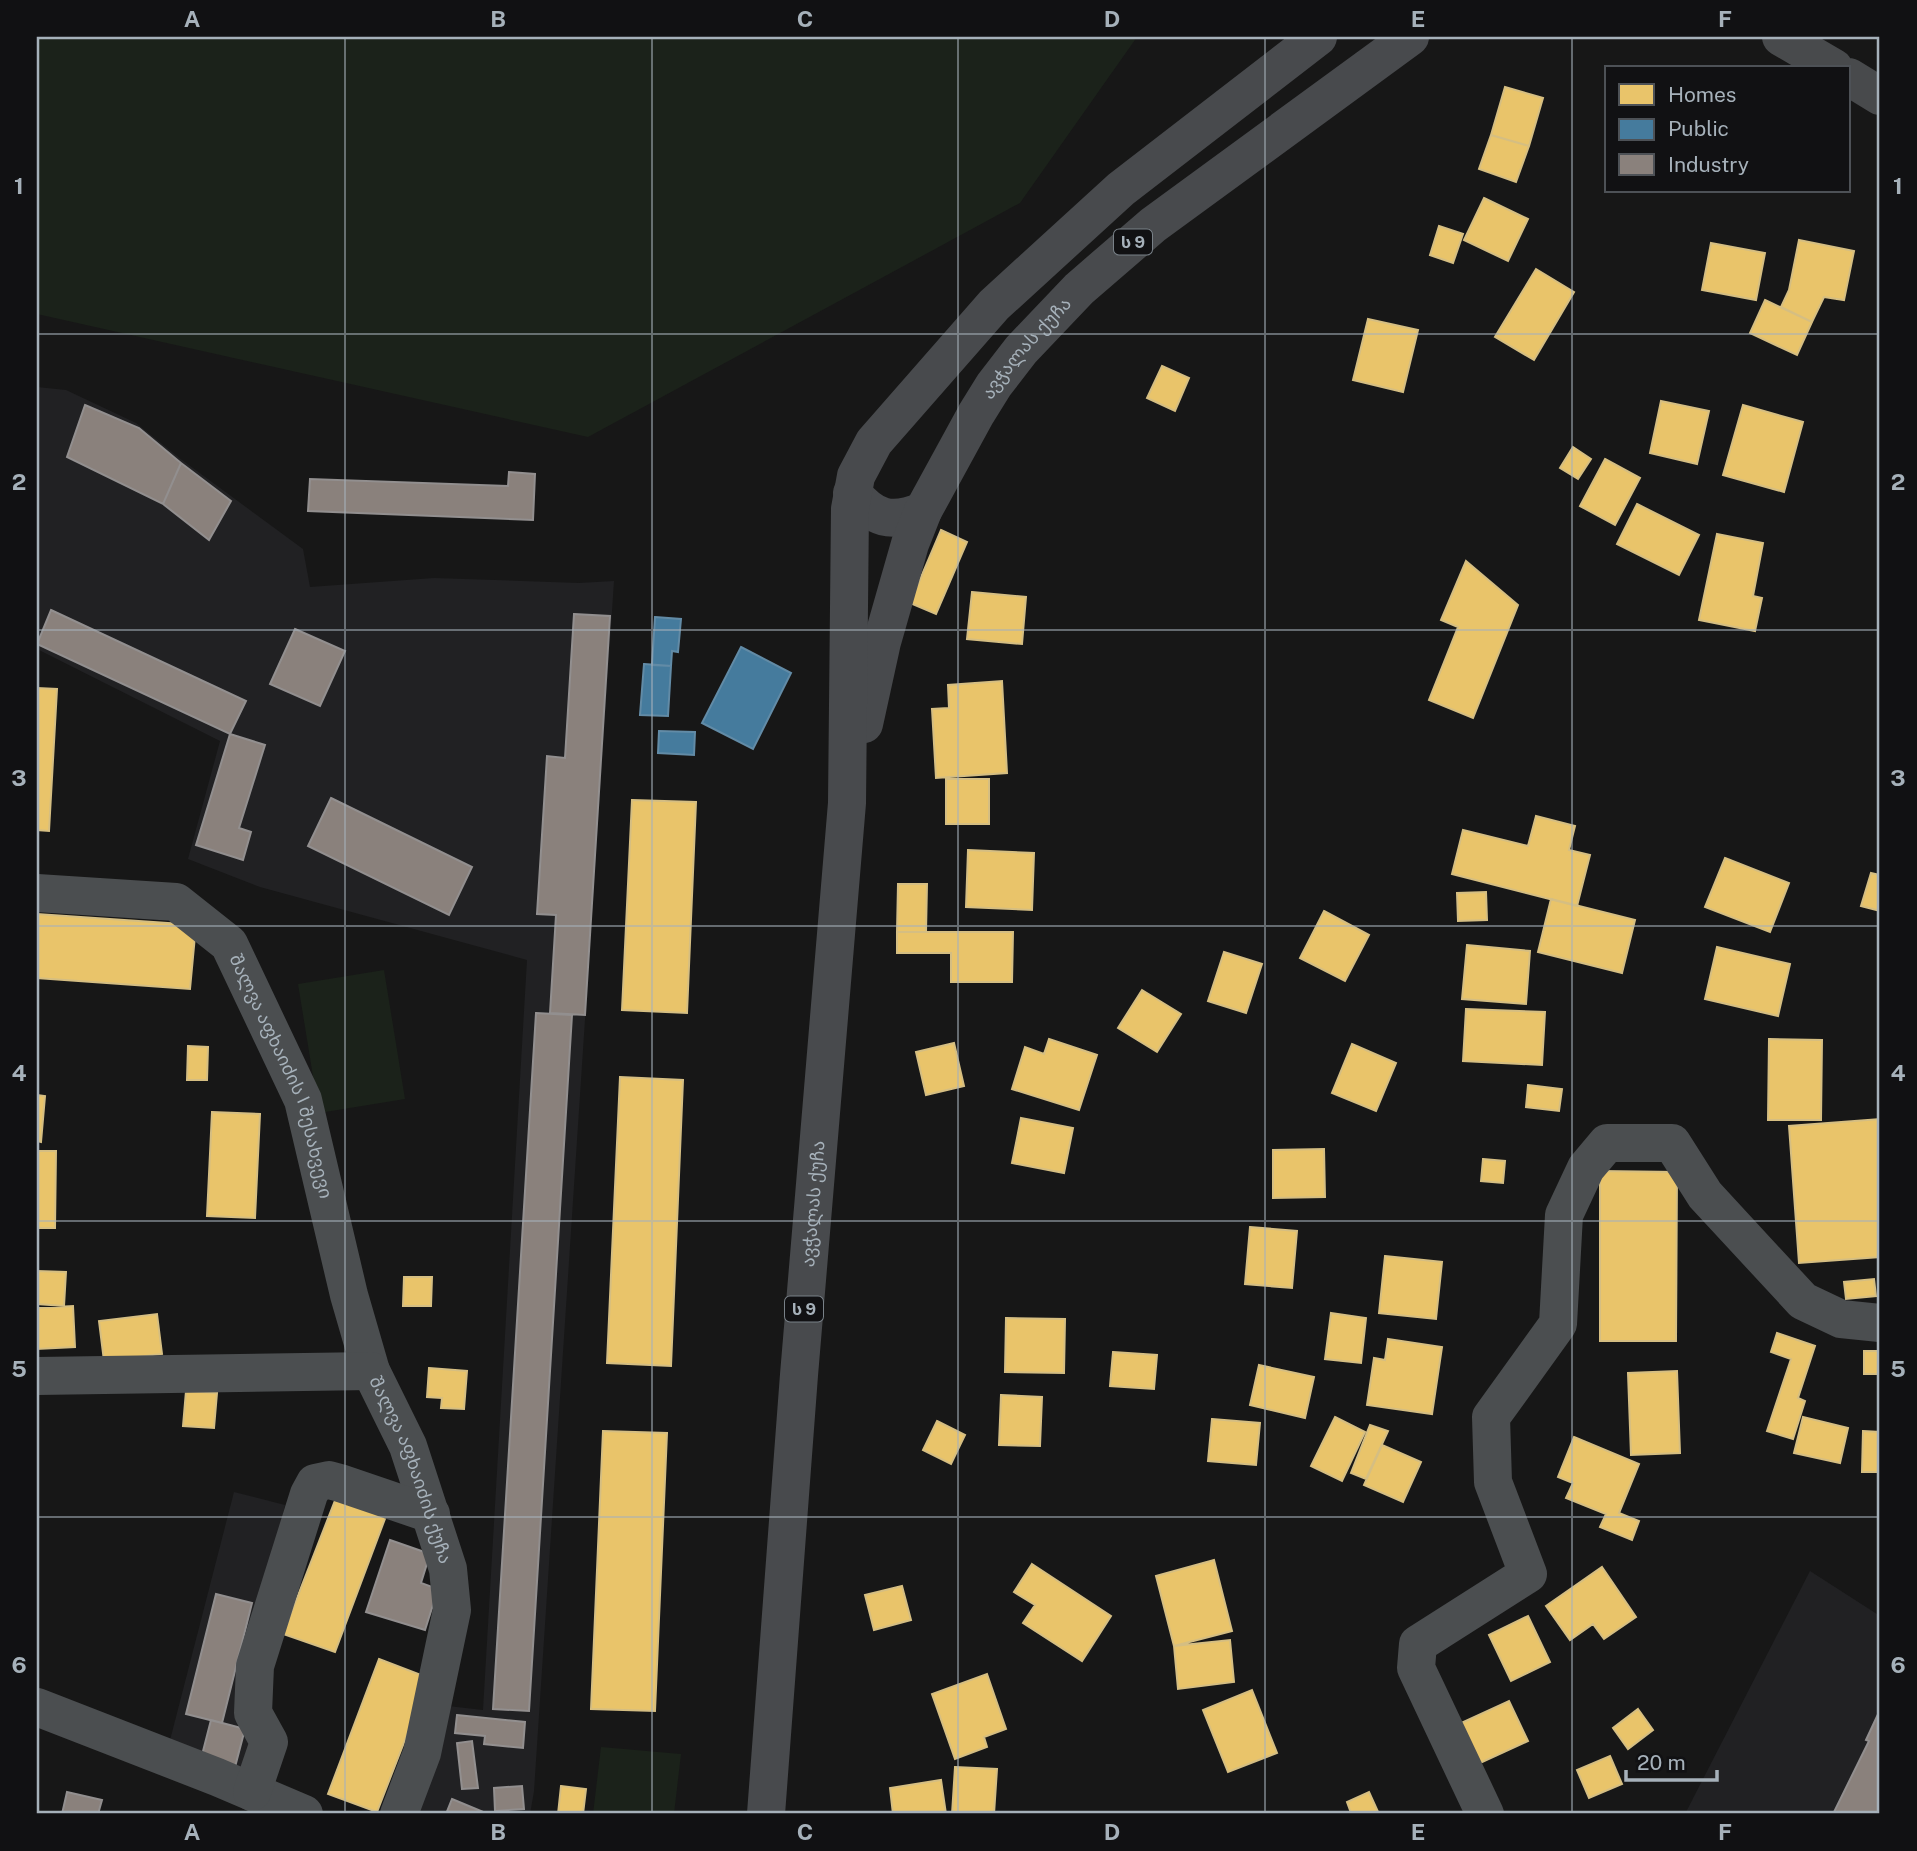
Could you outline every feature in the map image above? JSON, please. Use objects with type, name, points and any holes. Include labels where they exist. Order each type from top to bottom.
[{"type":"highway","name":"ავჭალას ქუჩა","points":[[766,1814],[797,1388],[847,803],[852,493],[863,461],[874,442],[994,305],[1121,189],[1318,37]]},
{"type":"highway","name":"ავჭალას ქუჩა","points":[[847,803],[882,642],[909,544],[923,511],[994,385],[1021,350],[1079,289],[1153,225],[1410,37]]},
{"type":"highway","points":[[852,493],[875,514],[887,518],[908,517],[923,511]]},
{"type":"main road","points":[[1782,37],[1831,66]]},
{"type":"main road","points":[[1850,78],[1880,96]]},
{"type":"street","name":"შალვა აფხაიძის I შესახვევი","points":[[37,892],[176,902],[229,944],[303,1100],[349,1295],[371,1371]]},
{"type":"street","points":[[1485,1814],[1416,1668],[1418,1644],[1528,1574],[1493,1482],[1491,1417],[1558,1324],[1564,1215],[1586,1168],[1607,1143],[1672,1143],[1705,1195],[1803,1301],[1841,1319],[1880,1322]]},
{"type":"street","name":"შალვა აფხაიძის ქუჩა","points":[[37,1376],[371,1371],[408,1446],[448,1569],[452,1609],[422,1753],[399,1814]]},
{"type":"street","points":[[252,1792],[269,1742],[253,1713],[255,1666],[309,1494],[315,1483],[329,1480],[430,1514]]},
{"type":"street","points":[[37,1707],[304,1814]]},
{"type":"shaded area","points":[[37,37],[1137,37],[1020,203],[588,437],[37,314]]},
{"type":"shaded area","points":[[37,387],[66,390],[136,423],[303,549],[310,587],[434,578],[579,583],[614,581],[534,1791],[530,1814],[408,1814],[448,1706],[483,1710],[527,960],[260,887],[188,859],[220,741],[37,649]]},
{"type":"shaded area","points":[[384,970],[405,1099],[319,1113],[298,984]]},
{"type":"shaded area","points":[[234,1492],[285,1505],[239,1711],[258,1738],[247,1776],[168,1748]]},
{"type":"shaded area","points":[[1810,1571],[1880,1616],[1880,1814],[1685,1814]]},
{"type":"shaded area","points":[[601,1747],[681,1754],[674,1814],[593,1814]]},
{"type":"building: Homes","points":[[1505,87],[1543,98],[1529,146],[1491,135]]},
{"type":"building: Homes","points":[[1491,135],[1529,146],[1516,182],[1479,169]]},
{"type":"building: Homes","points":[[1484,198],[1528,219],[1508,261],[1464,240]]},
{"type":"building: Homes","points":[[1439,226],[1463,234],[1453,263],[1430,255]]},
{"type":"building: Homes","points":[[1799,240],[1854,251],[1844,300],[1824,297],[1812,322],[1781,307],[1789,290]]},
{"type":"building: Homes","points":[[1711,243],[1765,253],[1756,300],[1702,290]]},
{"type":"building: Homes","points":[[1536,269],[1574,292],[1534,360],[1495,337]]},
{"type":"building: Homes","points":[[1765,300],[1812,322],[1797,355],[1750,333]]},
{"type":"building: Homes","points":[[1368,319],[1418,330],[1403,392],[1353,380]]},
{"type":"building: Homes","points":[[1162,366],[1189,378],[1175,411],[1147,398]]},
{"type":"building: Homes","points":[[1661,401],[1709,411],[1697,464],[1650,453]]},
{"type":"building: Homes","points":[[1743,405],[1803,422],[1784,492],[1723,475]]},
{"type":"building: Homes","points":[[1573,447],[1591,459],[1578,479],[1560,468]]},
{"type":"building: Homes","points":[[1605,459],[1640,478],[1615,525],[1580,506]]},
{"type":"building: Homes","points":[[1637,504],[1699,535],[1679,575],[1617,544]]},
{"type":"building: Homes","points":[[941,530],[967,542],[936,614],[910,603]]},
{"type":"building: Homes","points":[[1717,534],[1763,543],[1753,596],[1762,598],[1755,631],[1699,620]]},
{"type":"building: Homes","points":[[1466,561],[1518,605],[1473,718],[1429,700],[1458,627],[1441,620]]},
{"type":"building: Homes","points":[[972,592],[1026,597],[1022,644],[967,639]]},
{"type":"building: Homes","points":[[1002,681],[1007,773],[936,778],[932,709],[949,708],[948,685]]},
{"type":"building: Homes","points":[[37,688],[57,689],[49,831],[37,830]]},
{"type":"building: Homes","points":[[946,779],[989,779],[989,824],[946,824]]},
{"type":"building: Homes","points":[[632,800],[696,802],[687,1013],[622,1010]]},
{"type":"building: Homes","points":[[1536,816],[1575,826],[1569,850],[1590,855],[1577,906],[1452,874],[1463,830],[1528,846]]},
{"type":"building: Homes","points":[[968,850],[1034,853],[1032,910],[966,907]]},
{"type":"building: Homes","points":[[1725,858],[1789,883],[1770,932],[1705,907]]},
{"type":"building: Homes","points":[[1871,873],[1880,875],[1880,911],[1861,906]]},
{"type":"building: Homes","points":[[898,884],[927,884],[926,932],[897,932]]},
{"type":"building: Homes","points":[[1486,892],[1487,920],[1458,921],[1457,893]]},
{"type":"building: Homes","points":[[1551,899],[1635,920],[1622,973],[1538,952]]},
{"type":"building: Homes","points":[[1324,911],[1369,935],[1345,981],[1300,958]]},
{"type":"building: Homes","points":[[37,914],[196,925],[190,989],[37,978]]},
{"type":"building: Homes","points":[[897,932],[1013,932],[1012,982],[951,982],[951,953],[897,953]]},
{"type":"building: Homes","points":[[1467,945],[1530,951],[1526,1004],[1462,999]]},
{"type":"building: Homes","points":[[1717,947],[1790,964],[1778,1016],[1705,999]]},
{"type":"building: Homes","points":[[1224,952],[1262,964],[1246,1013],[1208,1001]]},
{"type":"building: Homes","points":[[1142,990],[1181,1014],[1157,1052],[1118,1028]]},
{"type":"building: Homes","points":[[1466,1009],[1545,1012],[1542,1065],[1463,1061]]},
{"type":"building: Homes","points":[[1049,1039],[1097,1055],[1079,1110],[1012,1089],[1025,1047],[1044,1054]]},
{"type":"building: Homes","points":[[1769,1039],[1822,1040],[1821,1120],[1768,1120]]},
{"type":"building: Homes","points":[[954,1043],[964,1086],[926,1095],[916,1052]]},
{"type":"building: Homes","points":[[1352,1044],[1396,1063],[1376,1111],[1332,1093]]},
{"type":"building: Homes","points":[[188,1046],[208,1047],[207,1080],[187,1080]]},
{"type":"building: Homes","points":[[620,1077],[683,1080],[671,1366],[607,1363]]},
{"type":"building: Homes","points":[[1528,1085],[1562,1089],[1559,1111],[1526,1107]]},
{"type":"building: Homes","points":[[37,1095],[45,1096],[41,1142],[37,1141]]},
{"type":"building: Homes","points":[[212,1112],[260,1114],[255,1218],[207,1216]]},
{"type":"building: Homes","points":[[1021,1118],[1073,1128],[1064,1173],[1012,1163]]},
{"type":"building: Homes","points":[[1880,1119],[1880,1257],[1799,1263],[1789,1126]]},
{"type":"building: Homes","points":[[1324,1149],[1325,1197],[1273,1198],[1273,1150]]},
{"type":"building: Homes","points":[[37,1151],[56,1151],[55,1228],[37,1228]]},
{"type":"building: Homes","points":[[1483,1159],[1505,1161],[1503,1183],[1481,1181]]},
{"type":"building: Homes","points":[[1600,1171],[1677,1172],[1676,1341],[1600,1341]]},
{"type":"building: Homes","points":[[1250,1227],[1297,1231],[1292,1288],[1245,1284]]},
{"type":"building: Homes","points":[[1385,1256],[1442,1262],[1436,1319],[1379,1313]]},
{"type":"building: Homes","points":[[37,1271],[66,1272],[64,1306],[37,1304]]},
{"type":"building: Homes","points":[[404,1277],[432,1277],[431,1306],[403,1306]]},
{"type":"building: Homes","points":[[1874,1279],[1876,1296],[1846,1299],[1844,1282]]},
{"type":"building: Homes","points":[[73,1306],[75,1347],[37,1349],[37,1308]]},
{"type":"building: Homes","points":[[1331,1313],[1366,1318],[1361,1363],[1325,1359]]},
{"type":"building: Homes","points":[[157,1314],[162,1354],[104,1361],[99,1321]]},
{"type":"building: Homes","points":[[1006,1318],[1065,1319],[1064,1373],[1005,1372]]},
{"type":"building: Homes","points":[[1777,1333],[1815,1346],[1798,1398],[1805,1401],[1793,1439],[1767,1431],[1791,1359],[1771,1352]]},
{"type":"building: Homes","points":[[1388,1339],[1442,1347],[1432,1414],[1367,1405],[1374,1358],[1385,1360]]},
{"type":"building: Homes","points":[[1864,1351],[1880,1351],[1880,1374],[1864,1374]]},
{"type":"building: Homes","points":[[1113,1352],[1157,1355],[1154,1389],[1110,1386]]},
{"type":"building: Homes","points":[[1259,1365],[1314,1377],[1305,1418],[1250,1405]]},
{"type":"building: Homes","points":[[429,1368],[467,1371],[464,1409],[441,1408],[442,1398],[427,1397]]},
{"type":"building: Homes","points":[[1677,1371],[1680,1453],[1631,1455],[1628,1373]]},
{"type":"building: Homes","points":[[186,1391],[217,1393],[214,1428],[183,1426]]},
{"type":"building: Homes","points":[[1001,1395],[1042,1397],[1040,1446],[999,1445]]},
{"type":"building: Homes","points":[[1335,1417],[1365,1432],[1342,1481],[1311,1466]]},
{"type":"building: Homes","points":[[1803,1417],[1848,1428],[1840,1463],[1794,1453]]},
{"type":"building: Homes","points":[[1212,1419],[1260,1423],[1256,1465],[1208,1461]]},
{"type":"building: Homes","points":[[937,1421],[965,1435],[951,1464],[923,1450]]},
{"type":"building: Homes","points":[[1370,1425],[1388,1431],[1366,1479],[1351,1473]]},
{"type":"building: Homes","points":[[603,1431],[667,1433],[655,1711],[591,1709]]},
{"type":"building: Homes","points":[[1863,1431],[1880,1432],[1880,1472],[1862,1472]]},
{"type":"building: Homes","points":[[1574,1437],[1639,1464],[1619,1513],[1639,1521],[1632,1540],[1600,1527],[1606,1514],[1566,1498],[1573,1483],[1558,1477]]},
{"type":"building: Homes","points":[[1382,1445],[1421,1462],[1403,1502],[1364,1485]]},
{"type":"building: Homes","points":[[336,1498],[386,1516],[335,1652],[283,1634]]},
{"type":"building: Homes","points":[[1214,1560],[1232,1631],[1174,1646],[1156,1576]]},
{"type":"building: Homes","points":[[1032,1564],[1111,1616],[1082,1661],[1023,1623],[1035,1605],[1014,1592]]},
{"type":"building: Homes","points":[[1602,1567],[1636,1617],[1604,1639],[1593,1624],[1570,1640],[1546,1606]]},
{"type":"building: Homes","points":[[902,1586],[911,1620],[874,1630],[865,1595]]},
{"type":"building: Homes","points":[[1528,1616],[1550,1662],[1511,1681],[1489,1635]]},
{"type":"building: Homes","points":[[1230,1640],[1234,1682],[1178,1689],[1174,1646]]},
{"type":"building: Homes","points":[[379,1659],[429,1678],[377,1812],[328,1794]]},
{"type":"building: Homes","points":[[987,1674],[1006,1729],[984,1737],[987,1747],[955,1759],[932,1694]]},
{"type":"building: Homes","points":[[1252,1690],[1277,1753],[1228,1772],[1203,1710]]},
{"type":"building: Homes","points":[[1509,1701],[1528,1741],[1478,1764],[1459,1724]]},
{"type":"building: Homes","points":[[1638,1709],[1653,1730],[1628,1749],[1613,1728]]},
{"type":"building: Homes","points":[[1610,1756],[1622,1784],[1589,1798],[1577,1770]]},
{"type":"building: Homes","points":[[955,1767],[997,1769],[994,1814],[952,1814]]},
{"type":"building: Homes","points":[[941,1780],[946,1814],[893,1814],[890,1788]]},
{"type":"building: Homes","points":[[561,1786],[586,1789],[583,1814],[558,1814]]},
{"type":"building: Homes","points":[[1369,1792],[1379,1814],[1349,1814],[1351,1813],[1347,1802]]},
{"type":"building: Public","points":[[655,617],[681,619],[678,652],[672,651],[671,666],[652,665]]},
{"type":"building: Public","points":[[741,647],[791,673],[753,749],[702,723]]},
{"type":"building: Public","points":[[644,664],[671,666],[668,716],[640,715]]},
{"type":"building: Public","points":[[659,731],[695,732],[694,755],[658,753]]},
{"type":"building: Industry","points":[[85,405],[139,428],[181,463],[163,504],[67,457]]},
{"type":"building: Industry","points":[[181,463],[231,501],[209,540],[163,504]]},
{"type":"building: Industry","points":[[509,472],[535,474],[533,520],[308,511],[310,479],[508,486]]},
{"type":"building: Industry","points":[[51,610],[246,701],[230,734],[37,644]]},
{"type":"building: Industry","points":[[574,614],[610,616],[585,1015],[550,1013],[556,915],[537,914],[547,756],[565,758]]},
{"type":"building: Industry","points":[[295,629],[345,651],[320,706],[270,684]]},
{"type":"building: Industry","points":[[230,734],[265,745],[239,828],[251,832],[243,860],[196,845]]},
{"type":"building: Industry","points":[[331,798],[472,867],[449,915],[308,846]]},
{"type":"building: Industry","points":[[536,1013],[572,1015],[529,1711],[493,1709]]},
{"type":"building: Industry","points":[[390,1540],[430,1554],[421,1583],[438,1589],[425,1630],[366,1612]]},
{"type":"building: Industry","points":[[216,1594],[252,1603],[222,1723],[186,1714]]},
{"type":"building: Industry","points":[[1880,1710],[1880,1814],[1838,1814],[1834,1812],[1869,1741],[1866,1740]]},
{"type":"building: Industry","points":[[457,1715],[525,1722],[523,1748],[484,1744],[485,1736],[455,1733]]},
{"type":"building: Industry","points":[[211,1720],[245,1729],[235,1767],[201,1759]]},
{"type":"building: Industry","points":[[472,1741],[478,1788],[462,1789],[457,1743]]},
{"type":"building: Industry","points":[[522,1786],[524,1809],[495,1811],[494,1788]]},
{"type":"building: Industry","points":[[67,1792],[102,1800],[98,1814],[62,1814]]},
{"type":"building: Industry","points":[[452,1799],[488,1814],[446,1814]]}]
